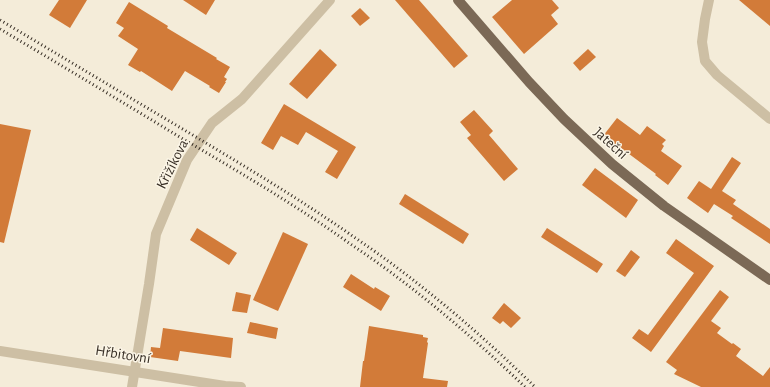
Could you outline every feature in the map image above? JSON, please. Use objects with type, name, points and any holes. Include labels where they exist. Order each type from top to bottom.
[{"type":"main road","name":"Jateční","points":[[458,0],[529,82],[564,119],[612,164],[664,206],[770,280]]},
{"type":"street","name":"Křižíkova","points":[[132,387],[156,234],[187,160],[212,123],[242,99],[330,0]]},
{"type":"street","points":[[708,0],[702,42],[705,60],[717,75],[770,119]]},
{"type":"street","name":"Hřbitovní","points":[[0,351],[225,386],[241,387]]},
{"type":"building","points":[[59,0],[87,0],[70,28],[49,15]]},
{"type":"building","points":[[183,0],[215,0],[206,15]]},
{"type":"building","points":[[395,0],[419,0],[468,56],[454,68]]},
{"type":"building","points":[[512,0],[552,0],[559,8],[551,15],[558,24],[524,54],[492,17]]},
{"type":"building","points":[[739,0],[770,0],[770,26]]},
{"type":"building","points":[[129,2],[168,26],[167,28],[230,67],[224,77],[227,79],[226,82],[219,93],[185,71],[172,91],[141,71],[140,72],[128,65],[138,49],[118,36],[124,28],[116,23]]},
{"type":"building","points":[[360,8],[370,18],[360,26],[351,16]]},
{"type":"building","points":[[320,49],[337,65],[307,99],[289,84]]},
{"type":"building","points":[[588,49],[596,57],[580,71],[573,63]]},
{"type":"building","points":[[284,104],[356,147],[337,179],[325,172],[338,151],[306,132],[298,145],[281,136],[273,150],[261,143]]},
{"type":"building","points":[[474,110],[493,131],[489,135],[518,169],[504,181],[467,138],[471,135],[460,122]]},
{"type":"building","points":[[617,118],[640,135],[647,126],[666,140],[662,144],[664,146],[661,151],[682,166],[668,185],[655,175],[656,174],[603,136]]},
{"type":"building","points":[[0,124],[31,130],[4,243],[0,242]]},
{"type":"building","points":[[732,157],[741,163],[722,191],[736,200],[733,204],[770,229],[770,244],[731,218],[733,216],[714,204],[708,213],[687,198],[699,181],[711,189]]},
{"type":"building","points":[[595,168],[638,200],[626,218],[582,185]]},
{"type":"building","points":[[405,194],[469,234],[463,244],[399,204]]},
{"type":"building","points":[[197,228],[237,253],[229,265],[190,240]]},
{"type":"building","points":[[547,228],[603,264],[597,273],[541,237]]},
{"type":"building","points":[[283,232],[308,244],[278,311],[253,300]]},
{"type":"building","points":[[676,239],[714,266],[651,352],[632,338],[639,329],[648,335],[694,273],[666,253]]},
{"type":"building","points":[[631,250],[640,257],[625,277],[616,271]]},
{"type":"building","points":[[351,274],[374,289],[375,287],[390,296],[381,311],[343,287]]},
{"type":"building","points":[[720,290],[729,297],[711,321],[721,328],[717,333],[741,349],[736,356],[763,376],[770,367],[770,387],[701,387],[674,374],[677,370],[666,362]]},
{"type":"building","points":[[236,292],[251,295],[247,313],[232,311]]},
{"type":"building","points":[[504,303],[521,318],[511,328],[503,321],[500,324],[492,318]]},
{"type":"building","points":[[250,322],[278,328],[276,339],[247,333]]},
{"type":"building","points":[[369,326],[423,335],[423,337],[428,338],[423,378],[448,381],[447,387],[360,387]]},
{"type":"building","points":[[163,328],[233,338],[231,358],[180,351],[178,361],[150,357],[151,347],[160,348]]},
{"type":"railway","points":[[0,20],[253,171],[354,237],[402,271],[448,308],[535,387]]},
{"type":"railway","points":[[0,29],[286,201],[372,259],[418,293],[462,329],[525,387]]}]
